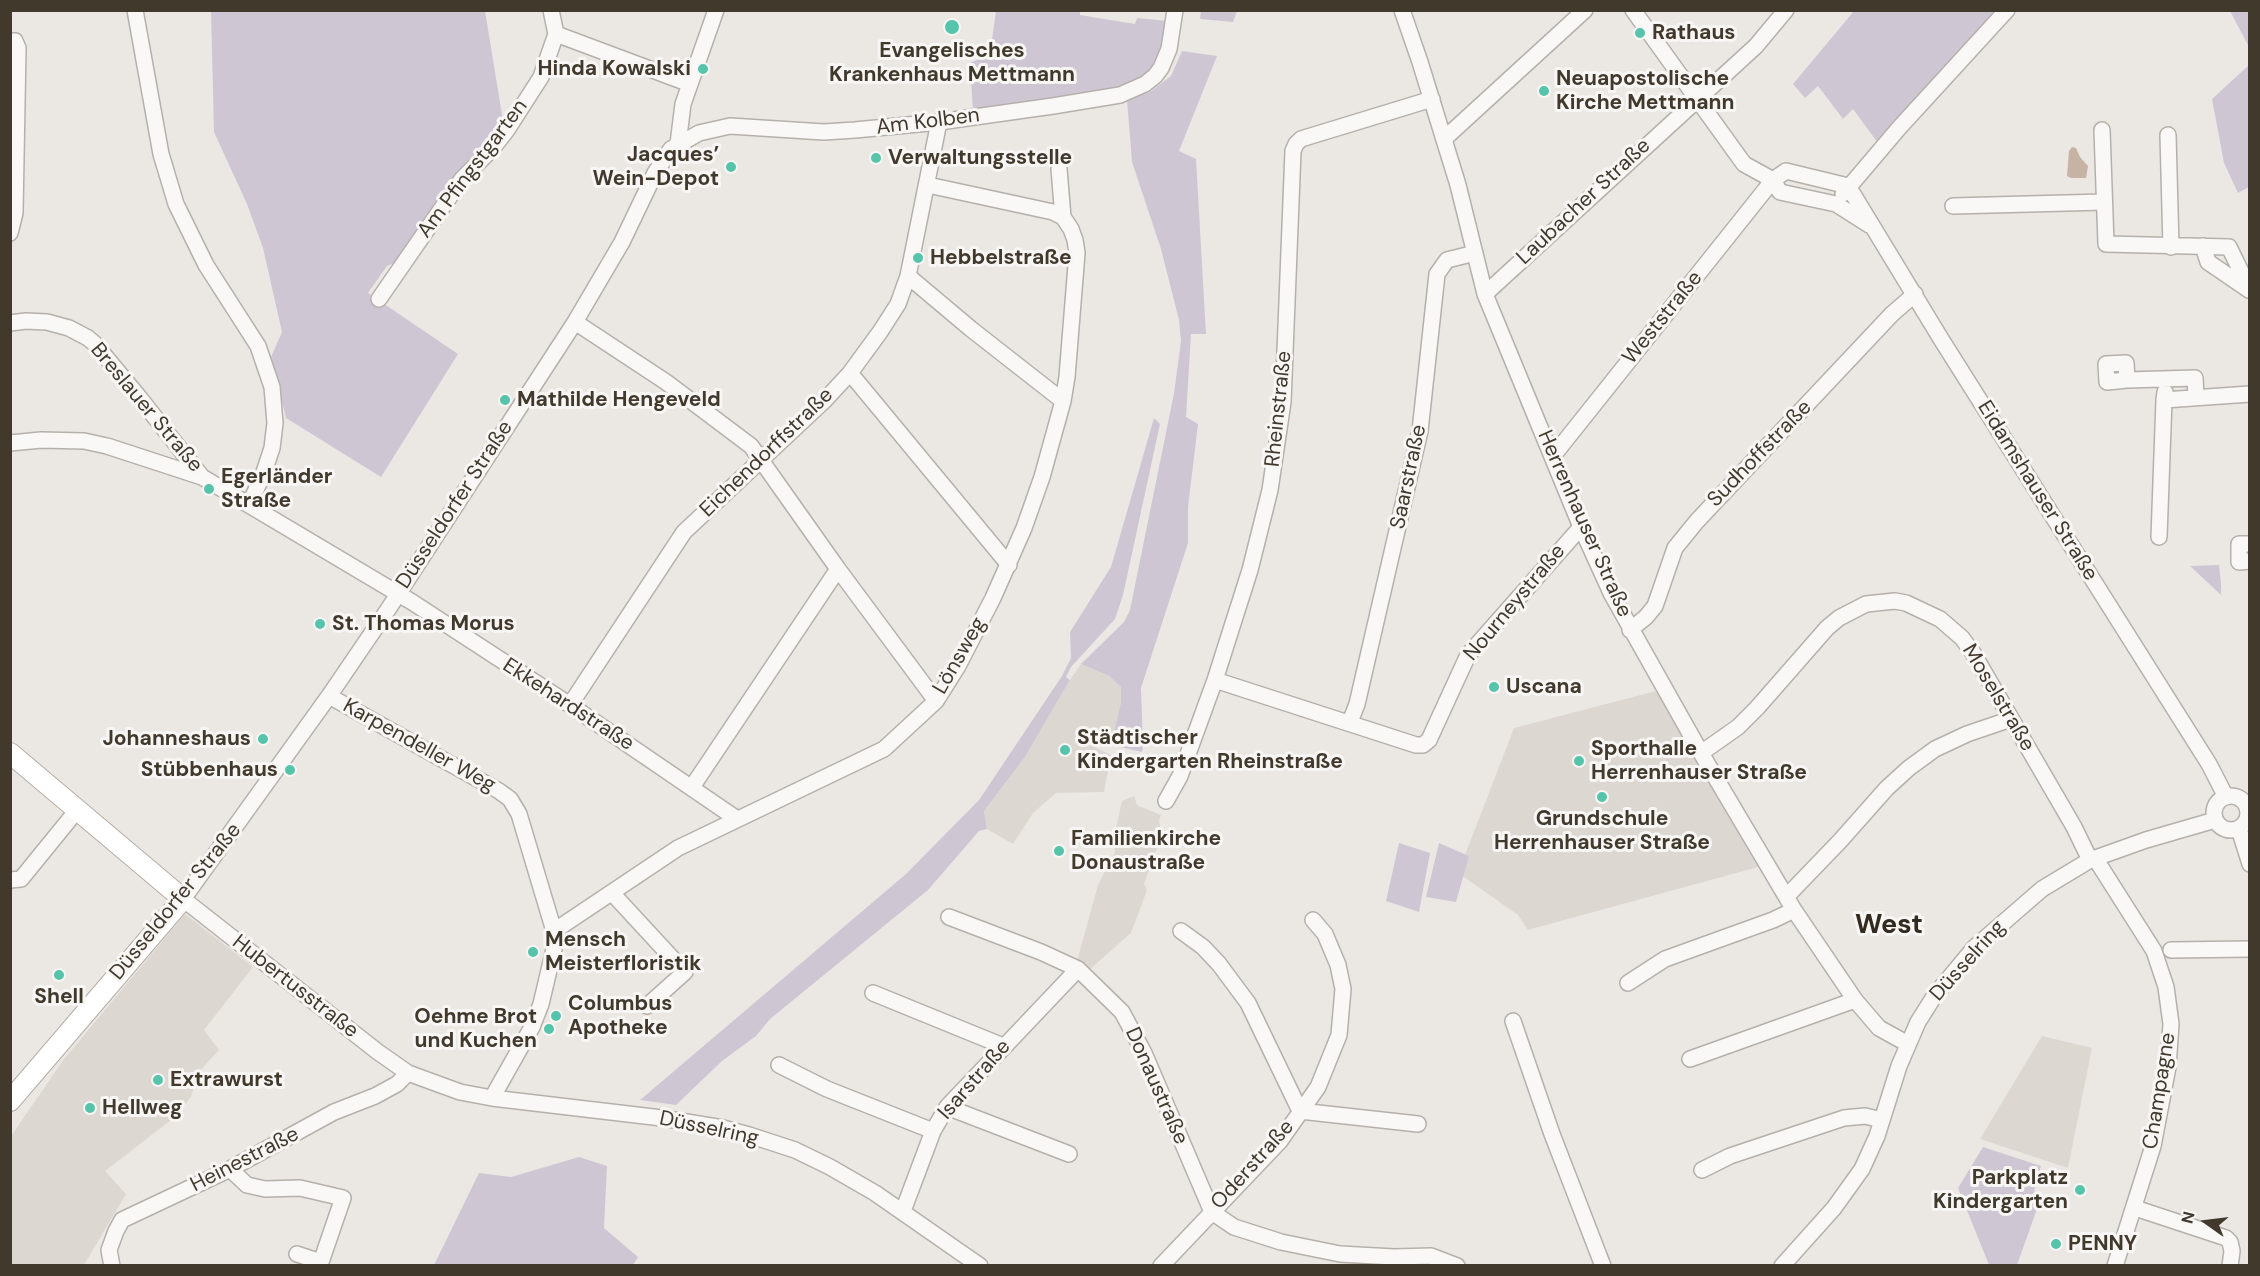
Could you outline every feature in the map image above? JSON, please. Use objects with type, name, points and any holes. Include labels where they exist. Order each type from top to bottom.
[{"type":"main road","points":[[10,753],[183,899]]},
{"type":"main road","name":"Düsseldorfer Straße","points":[[10,1101],[183,899]]},
{"type":"street","points":[[135,10],[161,154],[176,204],[206,265],[258,346],[272,387],[275,423],[269,460],[250,503]]},
{"type":"street","points":[[551,10],[556,34],[690,84]]},
{"type":"street","points":[[678,144],[680,117],[716,10]]},
{"type":"street","name":"Am Kolben","points":[[678,144],[708,130],[730,126],[824,132],[939,122],[1114,96],[1145,84],[1155,76],[1165,60],[1175,10]]},
{"type":"street","name":"Herrenhauser Straße","points":[[1402,10],[1432,99],[1467,216],[1485,294],[1581,527],[1630,630],[1791,903],[1855,1000],[1879,1028],[1908,1044]]},
{"type":"street","points":[[1444,139],[1585,10]]},
{"type":"street","points":[[1633,10],[1744,164],[1773,180],[1780,192],[1836,204],[1874,229]]},
{"type":"street","name":"Laubacher Straße","points":[[1485,294],[1756,46],[1786,10]]},
{"type":"street","points":[[1836,204],[1848,186],[2007,10]]},
{"type":"street","name":"Am Pfingstgarten","points":[[379,299],[462,179],[492,149],[507,130],[541,76],[556,34]]},
{"type":"street","points":[[10,40],[15,42],[18,48],[15,213],[10,233]]},
{"type":"street","name":"Rheinstraße","points":[[1166,801],[1180,776],[1215,680],[1256,546],[1270,490],[1284,390],[1293,151],[1301,139],[1432,99]]},
{"type":"street","points":[[939,122],[928,185],[1044,209],[1063,217]]},
{"type":"street","points":[[2102,130],[2106,244],[2229,247],[2250,290]]},
{"type":"street","points":[[2168,135],[2171,247]]},
{"type":"street","name":"Düsseldorfer Straße","points":[[183,899],[329,696],[398,594],[575,322],[622,242],[659,166],[678,144]]},
{"type":"street","name":"Lönsweg","points":[[554,931],[678,848],[884,749],[936,701],[958,666],[1009,565],[1042,477],[1063,400],[1077,253],[1071,229],[1063,217],[1059,169]]},
{"type":"street","points":[[1773,180],[1786,171],[1848,186]]},
{"type":"street","name":"Weststraße","points":[[1553,456],[1773,180]]},
{"type":"street","name":"Eichendorffstraße","points":[[570,705],[677,541],[762,461],[850,373],[880,332],[898,304],[908,276],[928,185]]},
{"type":"street","name":"Eidamshauser Straße","points":[[1848,186],[2210,764],[2226,797]]},
{"type":"street","points":[[1953,206],[2104,202]]},
{"type":"street","points":[[2203,246],[2208,262],[2250,290]]},
{"type":"street","name":"Saarstraße","points":[[1350,722],[1357,704],[1420,431],[1437,274],[1447,260],[1475,253]]},
{"type":"street","points":[[908,276],[970,329],[1063,400]]},
{"type":"street","name":"Sudhoffstraße","points":[[1630,630],[1655,606],[1676,548],[1697,521],[1892,314],[1915,294]]},
{"type":"street","name":"Breslauer Straße","points":[[10,323],[34,321],[55,323],[75,331],[96,344],[202,477],[250,503],[398,594]]},
{"type":"street","points":[[575,322],[685,396],[751,446],[838,569],[936,701]]},
{"type":"street","points":[[850,373],[1009,565]]},
{"type":"street","points":[[2127,380],[2195,378],[2196,398]]},
{"type":"street","points":[[2159,537],[2165,379]]},
{"type":"street","points":[[2164,400],[2250,394]]},
{"type":"street","points":[[10,443],[41,440],[96,443],[202,477]]},
{"type":"street","name":"Nourneystraße","points":[[1215,680],[1416,745],[1423,745],[1429,740],[1467,655],[1581,527]]},
{"type":"street","points":[[2250,544],[2238,544],[2239,562],[2250,561]]},
{"type":"street","points":[[692,787],[838,569]]},
{"type":"street","name":"Ekkehardstraße","points":[[398,594],[570,705],[737,819]]},
{"type":"street","name":"Moselstraße","points":[[1701,753],[1738,727],[1827,628],[1839,618],[1858,606],[1882,601],[1906,603],[1940,619],[1962,638],[1973,653],[2093,859]]},
{"type":"street","name":"Karpendeller Weg","points":[[329,696],[507,796],[519,814],[554,931],[554,949],[541,1004],[532,1027],[492,1098]]},
{"type":"street","points":[[1628,983],[1665,959],[1773,920],[1791,903],[1840,841],[1887,788],[1909,768],[1935,749],[1967,734],[2011,719]]},
{"type":"street","points":[[2226,797],[2239,797],[2249,806],[2248,819],[2239,829],[2223,829],[2215,819],[2214,809],[2217,803],[2226,797]]},
{"type":"street","points":[[10,880],[21,879],[78,809]]},
{"type":"street","name":"Düsselring","points":[[1782,1266],[1834,1208],[1862,1169],[1882,1120],[1908,1044],[1935,995],[1974,948],[2042,889],[2093,859],[2145,840],[2215,819]]},
{"type":"street","points":[[2239,829],[2250,864]]},
{"type":"street","name":"Champagne","points":[[2093,859],[2143,930],[2161,968],[2170,1006],[2170,1044],[2164,1092],[2153,1146],[2135,1209],[2115,1266]]},
{"type":"street","points":[[612,893],[685,972],[647,1006]]},
{"type":"street","name":"Hubertusstraße","points":[[183,899],[408,1073]]},
{"type":"street","name":"Donaustraße","points":[[949,917],[1041,952],[1078,969],[1122,1012],[1144,1053],[1212,1212]]},
{"type":"street","name":"Oderstraße","points":[[1161,1266],[1280,1141],[1318,1087],[1339,1035],[1343,989],[1338,965],[1325,934],[1313,920]]},
{"type":"street","points":[[1181,931],[1203,947],[1219,964],[1248,1003],[1300,1111],[1418,1124]]},
{"type":"street","points":[[2171,950],[2250,949]]},
{"type":"street","name":"Isarstraße","points":[[903,1211],[933,1131],[947,1107],[1078,969]]},
{"type":"street","points":[[873,993],[1003,1046]]},
{"type":"street","points":[[1690,1059],[1855,1000]]},
{"type":"street","points":[[1513,1021],[1552,1134],[1603,1266]]},
{"type":"street","points":[[779,1065],[827,1089],[933,1131]]},
{"type":"street","name":"Düsselring","points":[[408,1073],[460,1092],[723,1128],[795,1150],[839,1172],[903,1211],[980,1266]]},
{"type":"street","name":"Heinestraße","points":[[112,1266],[109,1250],[122,1220],[230,1169],[334,1112],[375,1096],[397,1084],[408,1073]]},
{"type":"street","points":[[947,1107],[1070,1154]]},
{"type":"street","points":[[1702,1170],[1730,1156],[1844,1118],[1865,1116],[1882,1120]]},
{"type":"street","points":[[230,1169],[248,1185],[265,1189],[300,1188],[343,1198],[321,1262],[297,1254]]},
{"type":"street","points":[[2135,1209],[2226,1238],[2230,1242],[2232,1251],[2230,1266]]},
{"type":"street","points":[[1212,1212],[1234,1227],[1281,1242],[1340,1254],[1394,1257],[1431,1256],[1457,1266]]},
{"type":"shaded area","points":[[1201,10],[1237,11],[1233,22],[1200,19]]},
{"type":"shaded area","points":[[211,11],[485,11],[504,127],[397,262],[387,266],[368,293],[458,354],[381,477],[286,418],[271,357],[282,332],[263,248],[247,204],[214,132]]},
{"type":"shaded area","points":[[996,11],[1080,11],[1080,15],[1135,24],[1137,18],[1168,21],[1158,64],[1138,81],[1118,90],[973,111],[970,63],[990,54]]},
{"type":"shaded area","points":[[1854,11],[1998,11],[1878,143],[1853,109],[1843,119],[1818,86],[1805,98],[1793,84]]},
{"type":"shaded area","points":[[2230,11],[2249,11],[2249,47]]},
{"type":"shaded area","points":[[1182,51],[1217,56],[1179,151],[1196,159],[1206,334],[1191,334],[1186,417],[1198,424],[1188,507],[1188,543],[1141,688],[1142,752],[1111,745],[1121,702],[1121,687],[1109,676],[1081,664],[1124,622],[1130,610],[1174,393],[1181,341],[1179,320],[1161,249],[1132,162],[1127,100],[1150,92],[1171,76]]},
{"type":"shaded area","points":[[2249,65],[2249,187],[2238,193],[2224,163],[2212,99]]},
{"type":"shaded area","points":[[2072,147],[2076,148],[2088,166],[2086,178],[2067,176],[2069,151]]},
{"type":"shaded area","points":[[1154,418],[1160,424],[1123,595],[1115,619],[1071,667],[1066,677],[1070,680],[1025,757],[984,811],[987,829],[979,831],[928,890],[770,1019],[756,1036],[722,1061],[676,1105],[640,1100],[906,874],[979,800],[1062,676],[1071,658],[1070,632],[1111,567]]},
{"type":"shaded area","points":[[2219,565],[2221,584],[2221,595],[2190,566]]},
{"type":"shaded area","name":"Städtischer Kindergarten Rheinstraße","points":[[1081,664],[1109,676],[1121,687],[1121,702],[1111,745],[1091,738],[1089,744],[1111,755],[1104,792],[1056,793],[1033,813],[1013,844],[987,829],[984,811],[1025,757]]},
{"type":"shaded area","name":"Grundschule Herrenhauser Straße","points":[[1656,691],[1758,867],[1528,930],[1518,915],[1458,873],[1514,728]]},
{"type":"shaded area","points":[[1134,796],[1137,805],[1161,815],[1159,821],[1162,834],[1144,884],[1147,890],[1131,933],[1089,970],[1077,961],[1098,885],[1115,852],[1113,841],[1122,801]]},
{"type":"shaded area","points":[[1399,843],[1430,853],[1419,912],[1386,901]]},
{"type":"shaded area","points":[[1439,843],[1469,856],[1456,902],[1426,897]]},
{"type":"shaded area","points":[[185,914],[253,967],[204,1030],[219,1050],[198,1073],[191,1097],[175,1117],[105,1171],[126,1194],[84,1265],[11,1265],[11,1136],[64,1059]]},
{"type":"shaded area","points":[[2042,1036],[2092,1048],[2068,1168],[1980,1139]]},
{"type":"shaded area","points":[[1983,1147],[2041,1166],[2034,1191],[2042,1195],[2017,1265],[1989,1265],[1958,1188]]},
{"type":"shaded area","points":[[579,1157],[607,1166],[604,1228],[638,1257],[633,1265],[434,1265],[479,1173],[511,1177]]},
{"type":"place","name":"Evangelisches Krankenhaus Mettmann","points":[[952,27]]},
{"type":"place","name":"Rathaus","points":[[1640,33]]},
{"type":"place","name":"Hinda Kowalski","points":[[703,69]]},
{"type":"place","name":"Neuapostolische Kirche Mettmann","points":[[1544,91]]},
{"type":"place","name":"Verwaltungsstelle","points":[[876,158]]},
{"type":"place","name":"Jacques’ Wein-Depot","points":[[731,167]]},
{"type":"place","name":"Hebbelstraße","points":[[918,258]]},
{"type":"place","name":"Mathilde Hengeveld","points":[[505,400]]},
{"type":"place","name":"Egerländer Straße","points":[[209,489]]},
{"type":"place","name":"St. Thomas Morus","points":[[320,624]]},
{"type":"place","name":"Uscana","points":[[1494,687]]},
{"type":"place","name":"Johanneshaus","points":[[263,739]]},
{"type":"place","name":"Städtischer Kindergarten Rheinstraße","points":[[1065,750]]},
{"type":"place","name":"Sporthalle Herrenhauser Straße","points":[[1579,761]]},
{"type":"place","name":"Stübbenhaus","points":[[290,770]]},
{"type":"place","name":"Grundschule Herrenhauser Straße","points":[[1602,797]]},
{"type":"place","name":"Familienkirche Donaustraße","points":[[1059,851]]},
{"type":"place","name":"Mensch Meisterfloristik","points":[[533,952]]},
{"type":"place","name":"Shell","points":[[59,975]]},
{"type":"place","name":"Columbus Apotheke","points":[[556,1016]]},
{"type":"place","name":"Oehme Brot und Kuchen","points":[[549,1029]]},
{"type":"place","name":"Extrawurst","points":[[158,1080]]},
{"type":"place","name":"Hellweg","points":[[90,1108]]},
{"type":"place","name":"Parkplatz Kindergarten","points":[[2080,1190]]},
{"type":"place","name":"PENNY","points":[[2056,1244]]},
{"type":"district","name":"West","points":[[1889,926]]}]
